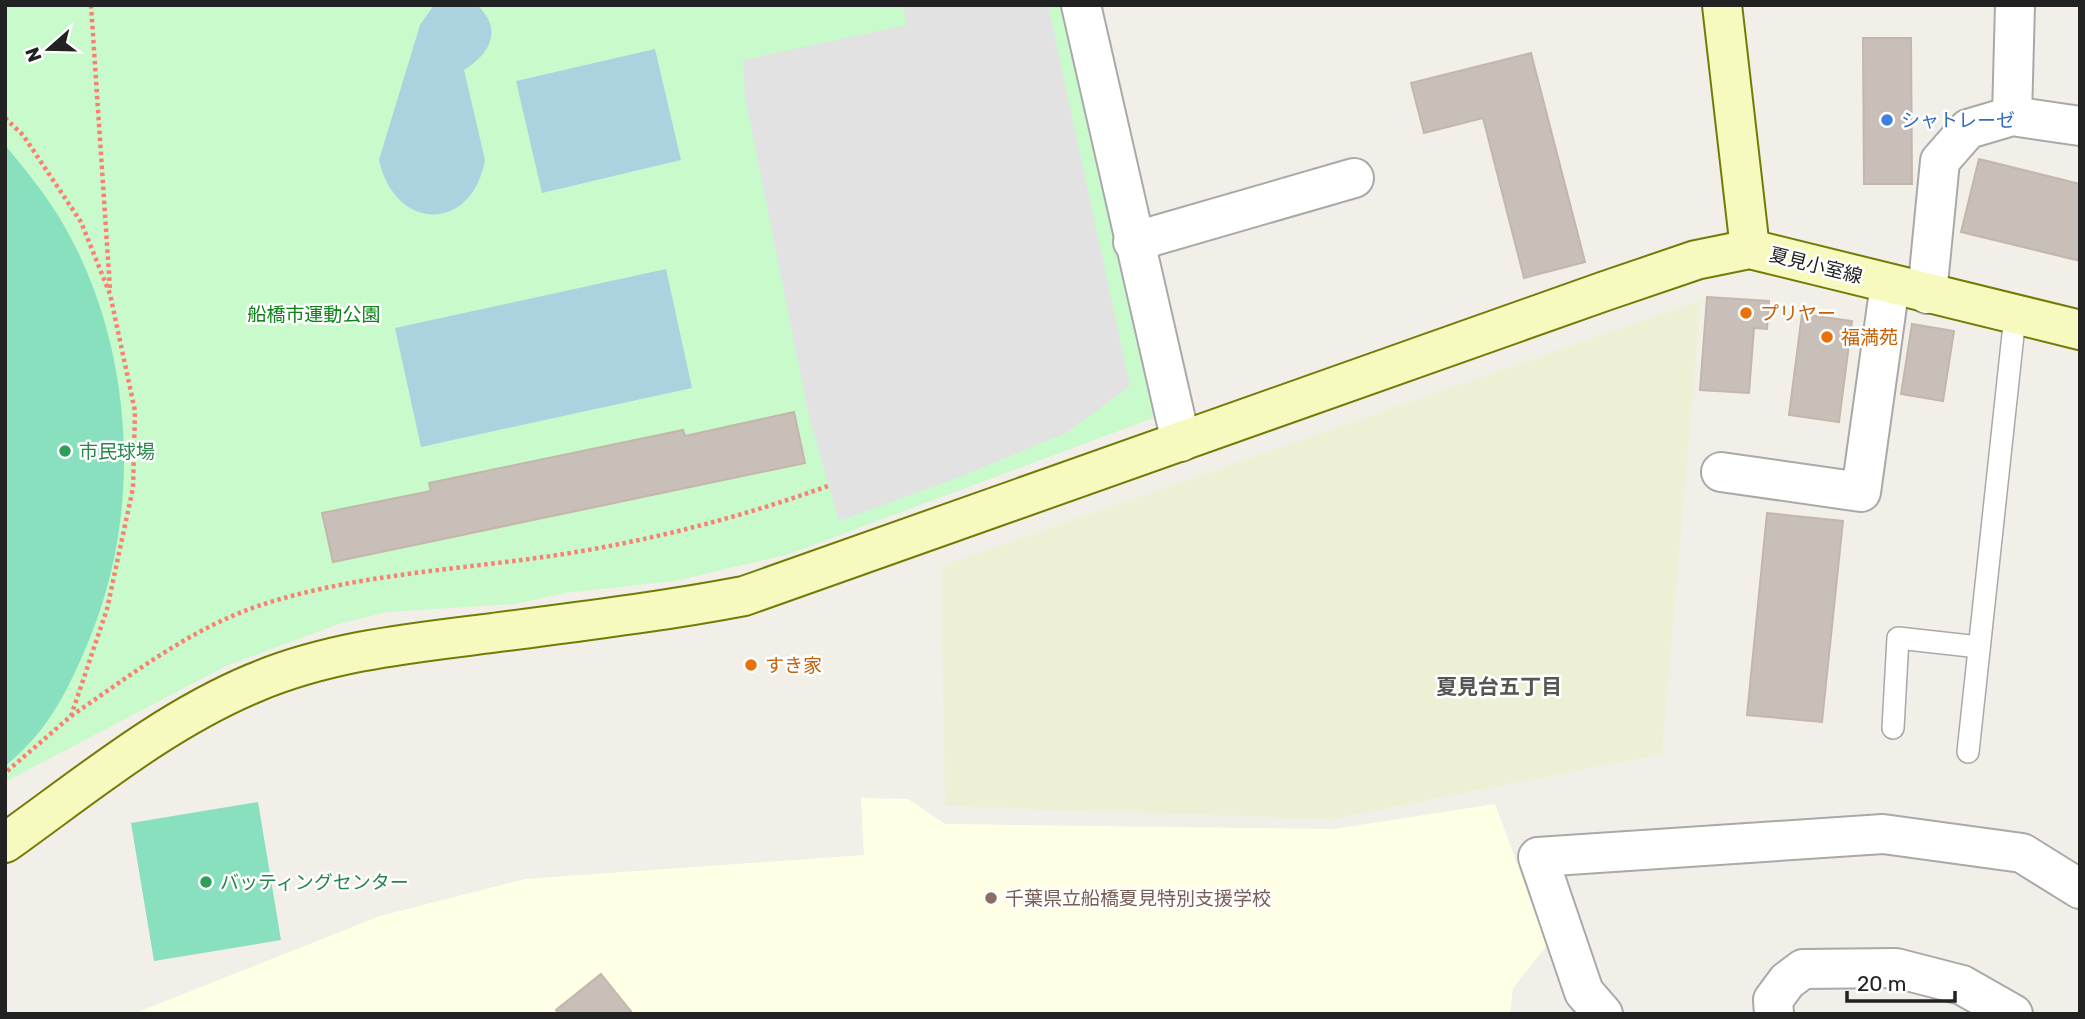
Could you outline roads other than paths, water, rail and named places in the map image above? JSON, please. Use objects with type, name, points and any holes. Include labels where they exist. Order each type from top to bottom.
[{"type":"street","points":[[1081,5],[1133,242],[1181,442]]},
{"type":"street","name":"夏見小室線","points":[[1722,5],[1750,249],[2080,330]]},
{"type":"street","points":[[2012,116],[2015,5]]},
{"type":"street","points":[[1927,294],[1940,161],[1968,129],[2012,116],[2080,126]]},
{"type":"street","points":[[1133,242],[1354,178]]},
{"type":"street","points":[[5,843],[191,714],[255,682],[316,662],[394,645],[661,612],[744,596],[1696,260],[1750,249]]},
{"type":"street","points":[[1721,472],[1861,492],[1890,284]]},
{"type":"street","points":[[1603,1014],[1584,992],[1538,857],[1883,834],[2022,853],[2080,889]]},
{"type":"street","points":[[1774,1014],[1773,1000],[1787,981],[1803,970],[1896,968],[1962,985],[2013,1014]]},
{"type":"lane","points":[[1968,752],[2015,316]]},
{"type":"lane","points":[[1893,728],[1898,638],[1979,647]]},
{"type":"water","points":[[434,5],[477,5],[490,24],[492,33],[486,50],[464,70],[485,160],[477,184],[465,201],[450,211],[433,214],[416,211],[400,201],[388,184],[379,160],[420,25]]},
{"type":"water","points":[[655,49],[681,160],[542,193],[516,81]]},
{"type":"water","points":[[666,269],[692,388],[421,447],[395,328]]},
{"type":"place","name":"シャトレーゼ","points":[[1887,120]]},
{"type":"place","name":"プリヤー","points":[[1746,313]]},
{"type":"place","name":"福満苑","points":[[1827,337]]},
{"type":"place","name":"市民球場","points":[[65,451]]},
{"type":"place","name":"すき家","points":[[751,665]]},
{"type":"place","name":"バッティングセンター","points":[[206,882]]},
{"type":"place","name":"千葉県立船橋夏見特別支援学校","points":[[991,898]]},
{"type":"district","name":"夏見台五丁目","points":[[1499,687]]},
{"type":"park label","name":"船橋市運動公園","points":[[314,314]]}]
